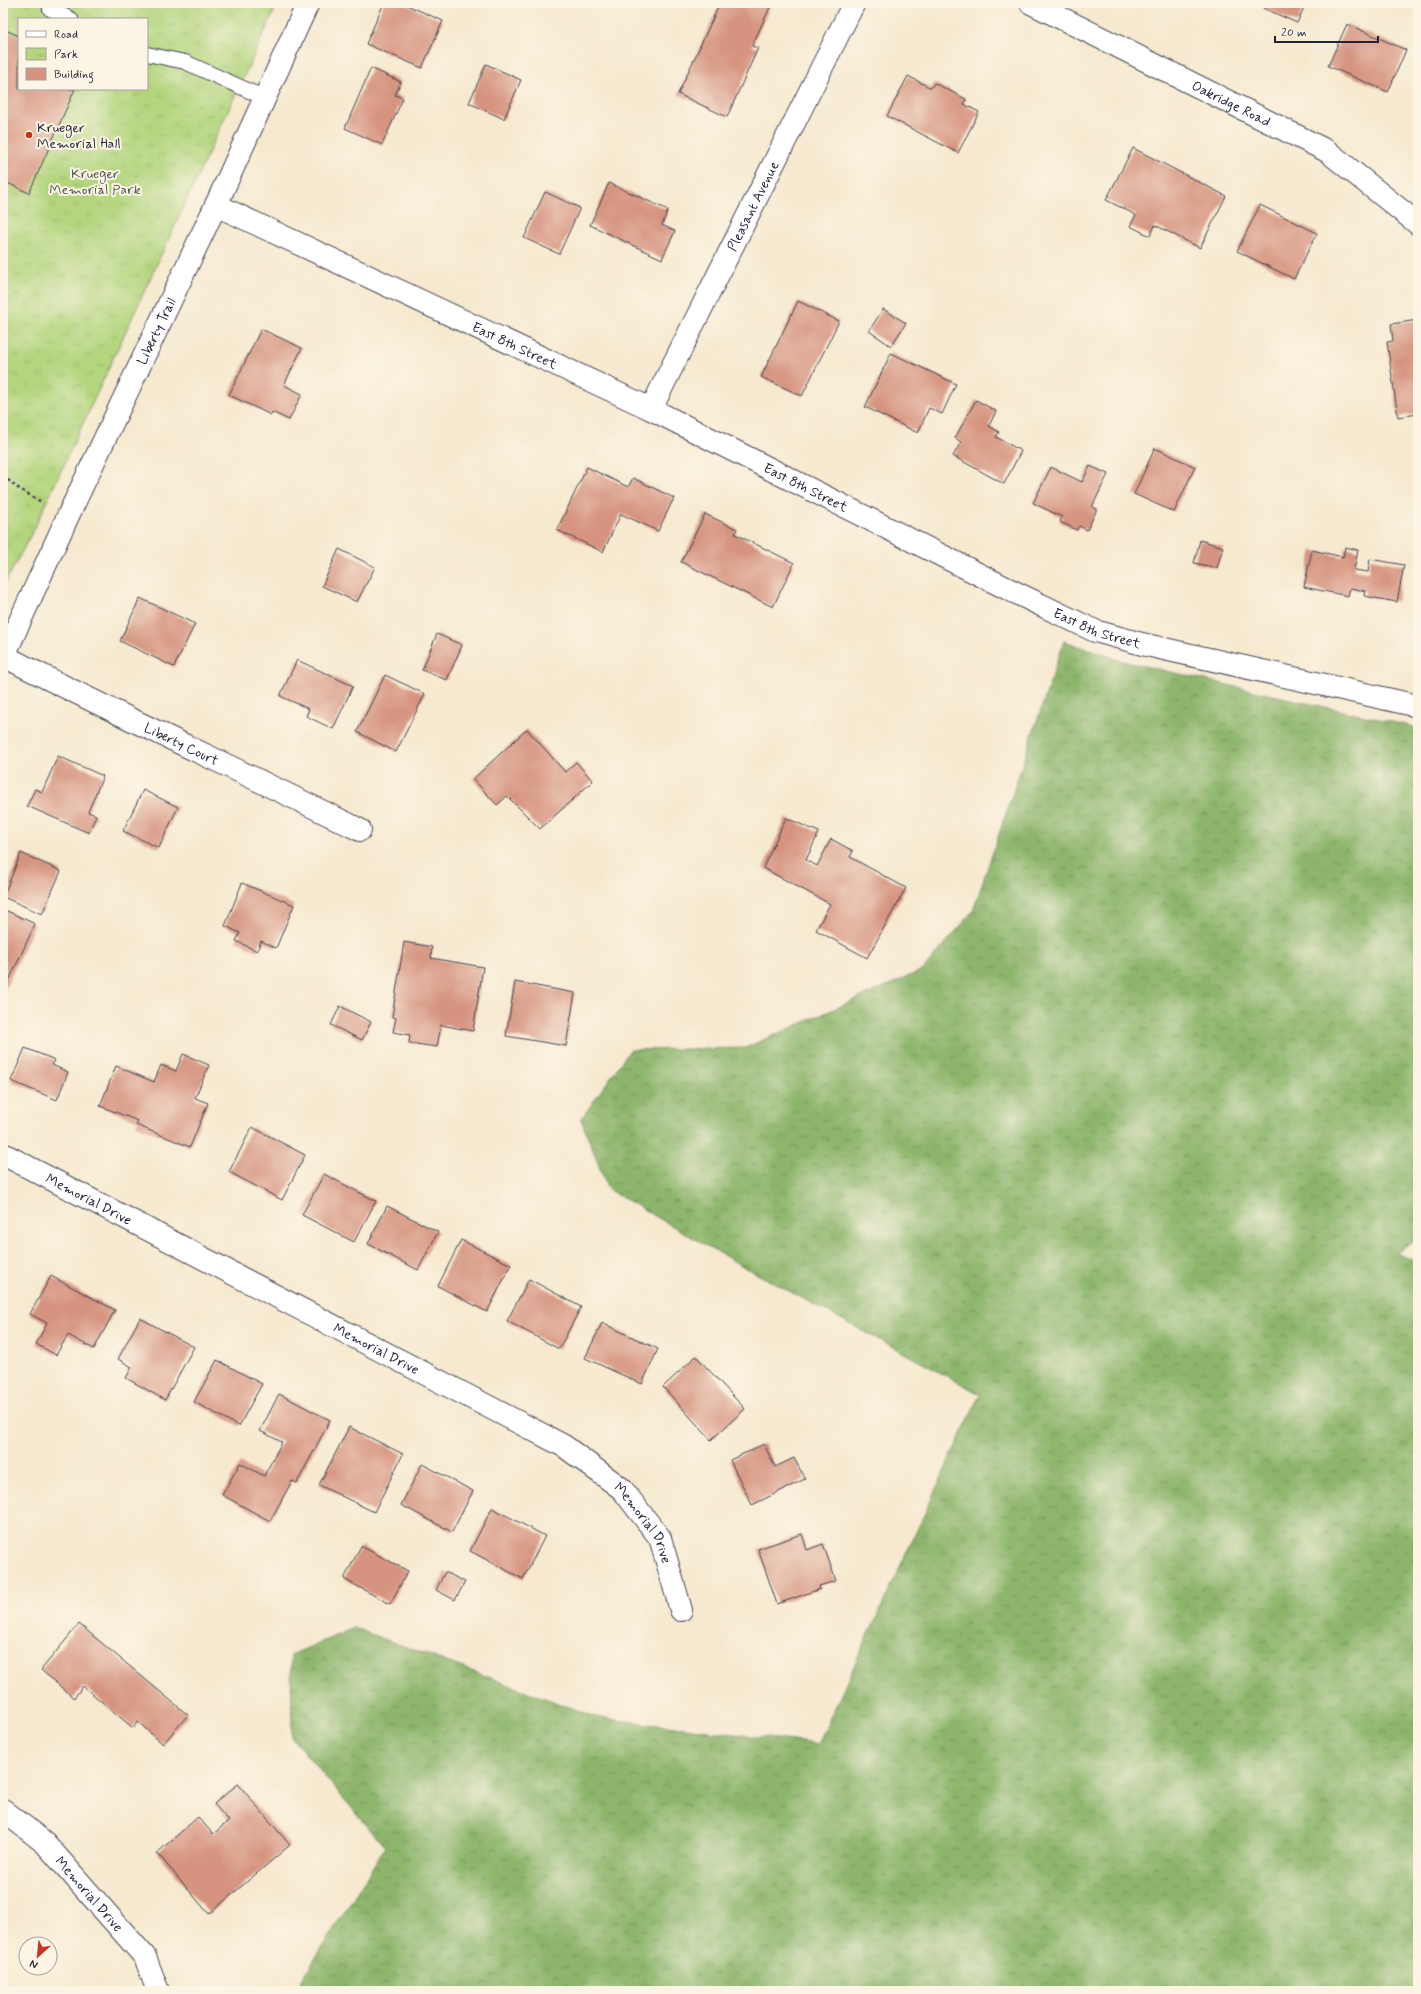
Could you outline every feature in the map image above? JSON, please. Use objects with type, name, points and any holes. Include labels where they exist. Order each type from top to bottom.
[{"type":"street","name":"Liberty Trail","points":[[4,657],[67,518],[216,205],[308,3]]},
{"type":"street","name":"Pleasant Avenue","points":[[651,409],[854,3]]},
{"type":"street","name":"Oakridge Road","points":[[1031,3],[1326,151],[1418,224]]},
{"type":"street","name":"East 8th Street","points":[[216,205],[651,409],[1095,631],[1149,646],[1418,706]]},
{"type":"street","name":"Liberty Court","points":[[4,657],[253,776],[360,830]]},
{"type":"street","name":"Memorial Drive","points":[[3,1154],[564,1446],[622,1489],[660,1538],[681,1610]]},
{"type":"street","name":"Memorial Drive","points":[[3,1810],[45,1843],[145,1957],[158,1991]]},
{"type":"lane","points":[[53,3],[50,9],[69,18]]},
{"type":"lane","points":[[148,54],[185,62],[265,98]]},
{"type":"path","points":[[3,476],[18,488],[67,518]]},
{"type":"green space","name":"Krueger Memorial Park","points":[[3,3],[278,3],[35,527],[3,587]]},
{"type":"green space","points":[[1064,641],[1122,661],[1418,728],[1418,1239],[1396,1253],[1418,1263],[1418,1991],[295,1991],[385,1847],[292,1738],[291,1655],[354,1628],[599,1718],[818,1744],[980,1394],[737,1263],[608,1189],[581,1119],[630,1050],[745,1048],[923,970],[973,911]]},
{"type":"building","points":[[384,3],[402,3],[443,21],[422,68],[366,44]]},
{"type":"building","points":[[720,3],[772,3],[752,46],[758,48],[727,117],[678,94]]},
{"type":"building","points":[[1265,3],[1306,3],[1297,23],[1263,8]]},
{"type":"building","points":[[1347,24],[1406,50],[1388,92],[1328,66]]},
{"type":"building","name":"Krueger Memorial Hall","points":[[3,29],[18,36],[18,90],[75,90],[29,193],[3,181]]},
{"type":"building","points":[[486,64],[521,80],[504,119],[469,103]]},
{"type":"building","points":[[371,68],[401,82],[395,95],[403,98],[382,145],[345,128]]},
{"type":"building","points":[[908,76],[931,88],[934,83],[966,99],[964,104],[979,112],[958,153],[887,116]]},
{"type":"building","points":[[1133,148],[1226,196],[1200,248],[1155,225],[1150,236],[1130,226],[1136,215],[1106,200]]},
{"type":"building","points":[[609,183],[668,210],[662,225],[675,231],[662,259],[590,225]]},
{"type":"building","points":[[545,192],[580,208],[559,254],[524,238]]},
{"type":"building","points":[[1260,205],[1317,233],[1294,279],[1237,251]]},
{"type":"building","points":[[798,301],[839,321],[802,396],[761,377]]},
{"type":"building","points":[[883,309],[906,323],[891,346],[869,331]]},
{"type":"building","points":[[1418,320],[1418,414],[1398,417],[1387,342],[1393,341],[1391,324]]},
{"type":"building","points":[[261,329],[302,348],[284,385],[302,394],[289,420],[272,412],[271,415],[229,395]]},
{"type":"building","points":[[891,353],[956,384],[942,414],[929,408],[918,433],[865,407]]},
{"type":"building","points":[[976,400],[996,411],[989,426],[999,432],[996,437],[1021,451],[1004,484],[953,456],[961,442],[955,438]]},
{"type":"building","points":[[1155,448],[1195,467],[1174,512],[1134,494]]},
{"type":"building","points":[[1090,466],[1108,474],[1092,507],[1097,509],[1087,530],[1079,526],[1077,530],[1060,522],[1062,517],[1033,503],[1051,467],[1082,482]]},
{"type":"building","points":[[587,467],[628,487],[633,478],[674,498],[658,531],[621,514],[603,552],[557,530]]},
{"type":"building","points":[[705,514],[737,529],[735,534],[794,563],[773,607],[681,562]]},
{"type":"building","points":[[1200,540],[1223,547],[1217,568],[1194,563]]},
{"type":"building","points":[[1345,547],[1358,550],[1354,570],[1368,572],[1370,559],[1404,565],[1397,602],[1364,596],[1365,591],[1350,588],[1348,596],[1304,587],[1312,550],[1343,557]]},
{"type":"building","points":[[339,549],[375,567],[357,602],[322,586]]},
{"type":"building","points":[[140,598],[195,624],[174,667],[120,641]]},
{"type":"building","points":[[437,634],[462,645],[447,680],[422,670]]},
{"type":"building","points":[[297,660],[353,686],[333,729],[306,716],[309,709],[280,696]]},
{"type":"building","points":[[385,675],[425,694],[396,752],[357,732]]},
{"type":"building","points":[[527,729],[565,772],[576,762],[593,781],[540,829],[507,796],[497,805],[473,779]]},
{"type":"building","points":[[58,756],[103,776],[88,812],[96,815],[89,833],[27,806],[35,789],[42,792]]},
{"type":"building","points":[[143,790],[178,807],[159,848],[123,831]]},
{"type":"building","points":[[786,818],[819,832],[806,860],[817,866],[831,839],[853,851],[850,857],[906,888],[867,958],[816,930],[830,904],[763,868]]},
{"type":"building","points":[[21,853],[61,871],[42,914],[3,897]]},
{"type":"building","points":[[242,883],[294,905],[276,948],[261,941],[257,951],[236,941],[240,933],[225,926]]},
{"type":"building","points":[[3,909],[35,924],[3,994]]},
{"type":"building","points":[[404,942],[432,947],[431,958],[483,967],[473,1031],[441,1025],[437,1047],[409,1043],[410,1035],[393,1032],[396,1018],[392,1017]]},
{"type":"building","points":[[515,982],[575,993],[566,1046],[506,1036]]},
{"type":"building","points":[[340,1006],[371,1022],[362,1040],[331,1025]]},
{"type":"building","points":[[25,1048],[55,1060],[52,1065],[68,1072],[57,1100],[11,1081]]},
{"type":"building","points":[[183,1054],[209,1065],[195,1098],[208,1103],[190,1147],[136,1125],[138,1121],[100,1106],[116,1066],[154,1082],[161,1065],[176,1071]]},
{"type":"building","points":[[252,1127],[305,1155],[282,1200],[229,1172]]},
{"type":"building","points":[[324,1174],[376,1201],[354,1242],[302,1215]]},
{"type":"building","points":[[387,1206],[438,1232],[418,1270],[368,1244]]},
{"type":"building","points":[[461,1240],[511,1265],[487,1312],[438,1286]]},
{"type":"building","points":[[51,1276],[115,1310],[94,1349],[68,1335],[56,1355],[36,1344],[47,1323],[30,1314]]},
{"type":"building","points":[[529,1279],[581,1307],[559,1349],[507,1321]]},
{"type":"building","points":[[140,1318],[194,1347],[165,1400],[126,1378],[132,1367],[118,1359]]},
{"type":"building","points":[[602,1323],[658,1349],[642,1384],[585,1358]]},
{"type":"building","points":[[696,1356],[745,1409],[711,1440],[663,1387]]},
{"type":"building","points":[[217,1360],[262,1384],[239,1426],[194,1402]]},
{"type":"building","points":[[279,1394],[330,1420],[297,1483],[292,1481],[270,1521],[222,1495],[240,1463],[264,1476],[282,1442],[260,1431]]},
{"type":"building","points":[[349,1427],[403,1454],[374,1512],[319,1485]]},
{"type":"building","points":[[764,1444],[775,1467],[794,1458],[805,1479],[752,1505],[730,1460]]},
{"type":"building","points":[[422,1464],[473,1491],[452,1532],[401,1505]]},
{"type":"building","points":[[492,1508],[545,1536],[523,1579],[470,1551]]},
{"type":"building","points":[[802,1534],[807,1550],[823,1544],[836,1581],[819,1586],[820,1589],[777,1604],[758,1549]]},
{"type":"building","points":[[361,1546],[408,1571],[390,1604],[344,1579]]},
{"type":"building","points":[[445,1572],[465,1582],[455,1600],[436,1590]]},
{"type":"building","points":[[79,1624],[188,1715],[163,1744],[138,1722],[133,1728],[83,1686],[74,1698],[41,1670]]},
{"type":"building","points":[[238,1784],[290,1845],[209,1914],[157,1853],[198,1817],[213,1834],[229,1821],[214,1804]]},
{"type":"place","name":"Krueger Memorial Hall","points":[[29,135]]}]
